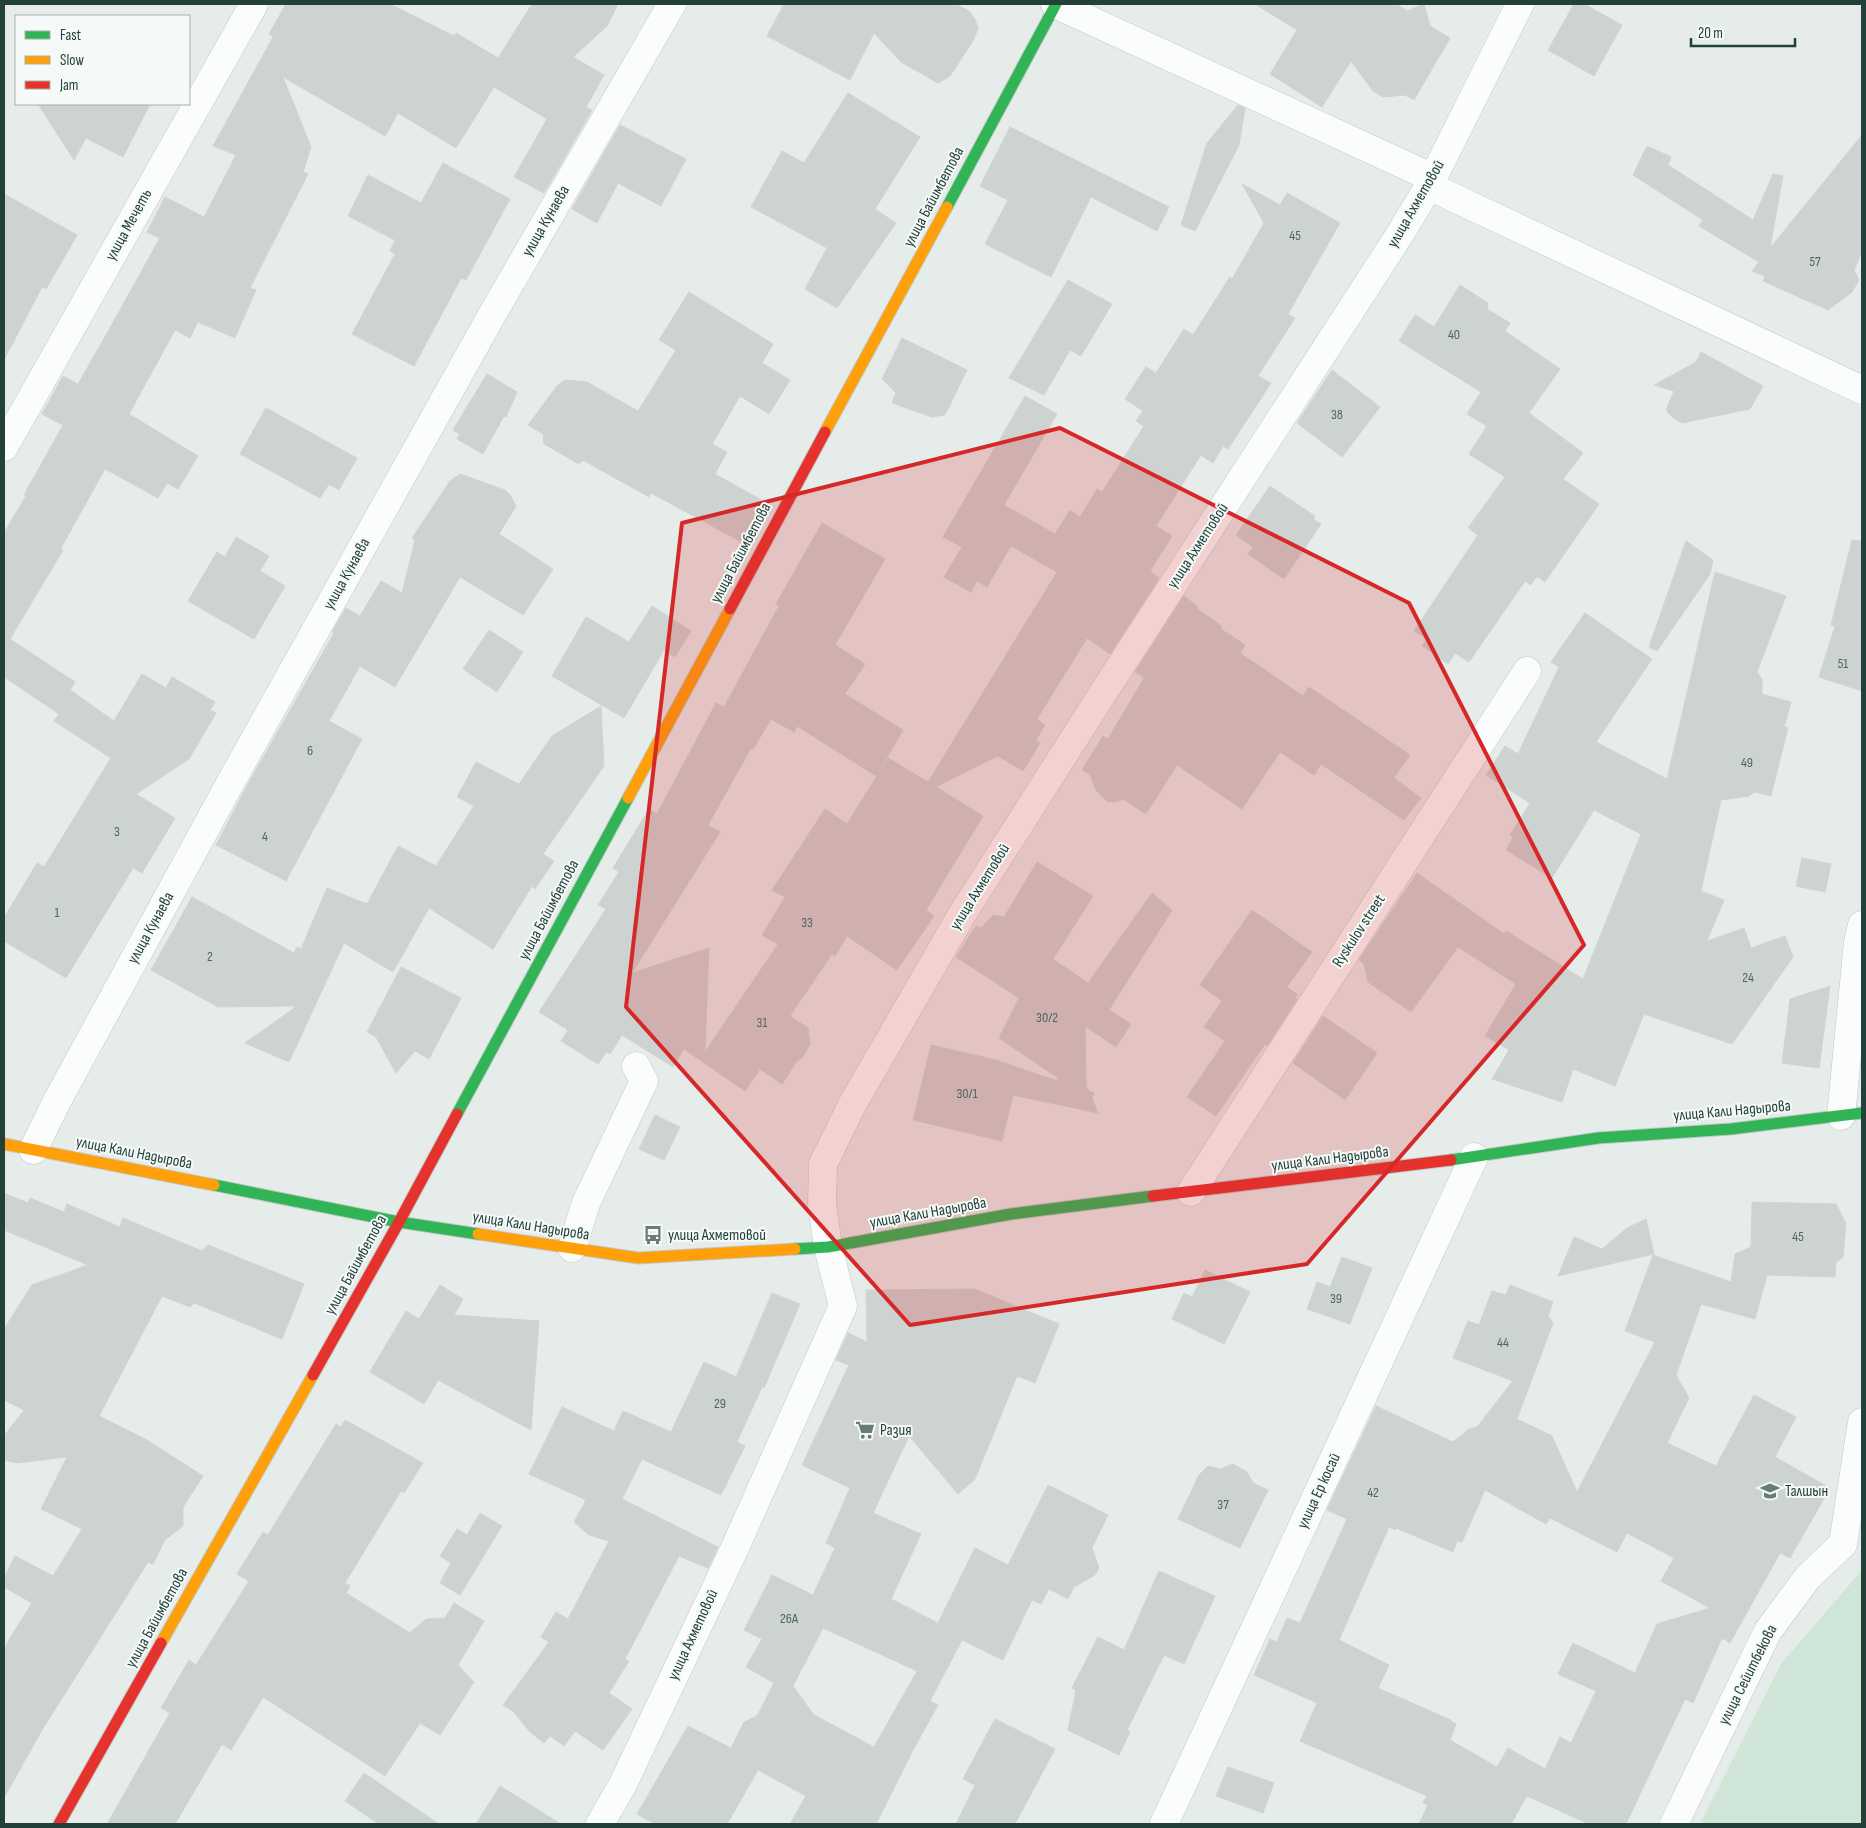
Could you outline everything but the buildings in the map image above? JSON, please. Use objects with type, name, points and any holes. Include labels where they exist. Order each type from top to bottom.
[{"type":"street","name":"улица Мечеть","points":[[4,446],[254,4]]},
{"type":"street","name":"улица Кунаева","points":[[33,1150],[57,1101],[238,770],[493,312],[672,4]]},
{"type":"street","points":[[1056,4],[1862,390]]},
{"type":"street","name":"улица Байимбетова","points":[[58,1824],[399,1222],[1056,4]]},
{"type":"street","name":"улица Ахметовой","points":[[600,1824],[623,1784],[729,1561],[843,1306],[828,1247],[822,1204],[823,1164],[853,1103],[961,916],[1400,234],[1431,182],[1520,4]]},
{"type":"street","name":"Ryskulov street","points":[[1191,1192],[1527,671]]},
{"type":"street","points":[[1852,1114],[1858,942],[1862,925]]},
{"type":"street","points":[[572,1248],[586,1202],[644,1081],[636,1066]]},
{"type":"street","name":"улица Кали Надырова","points":[[4,1144],[399,1222],[638,1258],[828,1247],[1011,1214],[1474,1157],[1598,1138],[1731,1129],[1852,1114]]},
{"type":"street","name":"улица Ер косай","points":[[1164,1824],[1474,1157]]},
{"type":"street","name":"улица Сейитбекова","points":[[1674,1824],[1768,1631],[1808,1577],[1853,1545],[1862,1422]]},
{"type":"highlighted area","points":[[1060,428],[1409,603],[1584,945],[1307,1264],[910,1325],[626,1007],[682,523]]},
{"type":"green space","points":[[1862,1570],[1862,1824],[1700,1824],[1781,1664]]},
{"type":"traffic: fast","points":[[947,207],[1056,4]]},
{"type":"traffic: fast","points":[[457,1114],[628,798]]},
{"type":"traffic: fast","points":[[1451,1160],[1598,1138],[1731,1129],[1862,1113]]},
{"type":"traffic: fast","points":[[214,1185],[399,1222],[478,1234]]},
{"type":"traffic: fast","points":[[795,1249],[828,1247],[1011,1214],[1153,1196]]},
{"type":"traffic: slow","points":[[825,432],[947,207]]},
{"type":"traffic: slow","points":[[628,798],[730,609]]},
{"type":"traffic: slow","points":[[4,1144],[214,1185]]},
{"type":"traffic: slow","points":[[478,1234],[638,1258],[795,1249]]},
{"type":"traffic: slow","points":[[161,1643],[313,1375]]},
{"type":"traffic: jam","points":[[730,609],[825,432]]},
{"type":"traffic: jam","points":[[313,1375],[457,1114]]},
{"type":"traffic: jam","points":[[1153,1196],[1451,1160]]},
{"type":"traffic: jam","points":[[59,1824],[161,1643]]},
{"type":"place","name":"улица Ахметовой","points":[[653,1235]]},
{"type":"place","name":"Разия","points":[[865,1430]]},
{"type":"place","name":"Талшын","points":[[1770,1491]]}]
